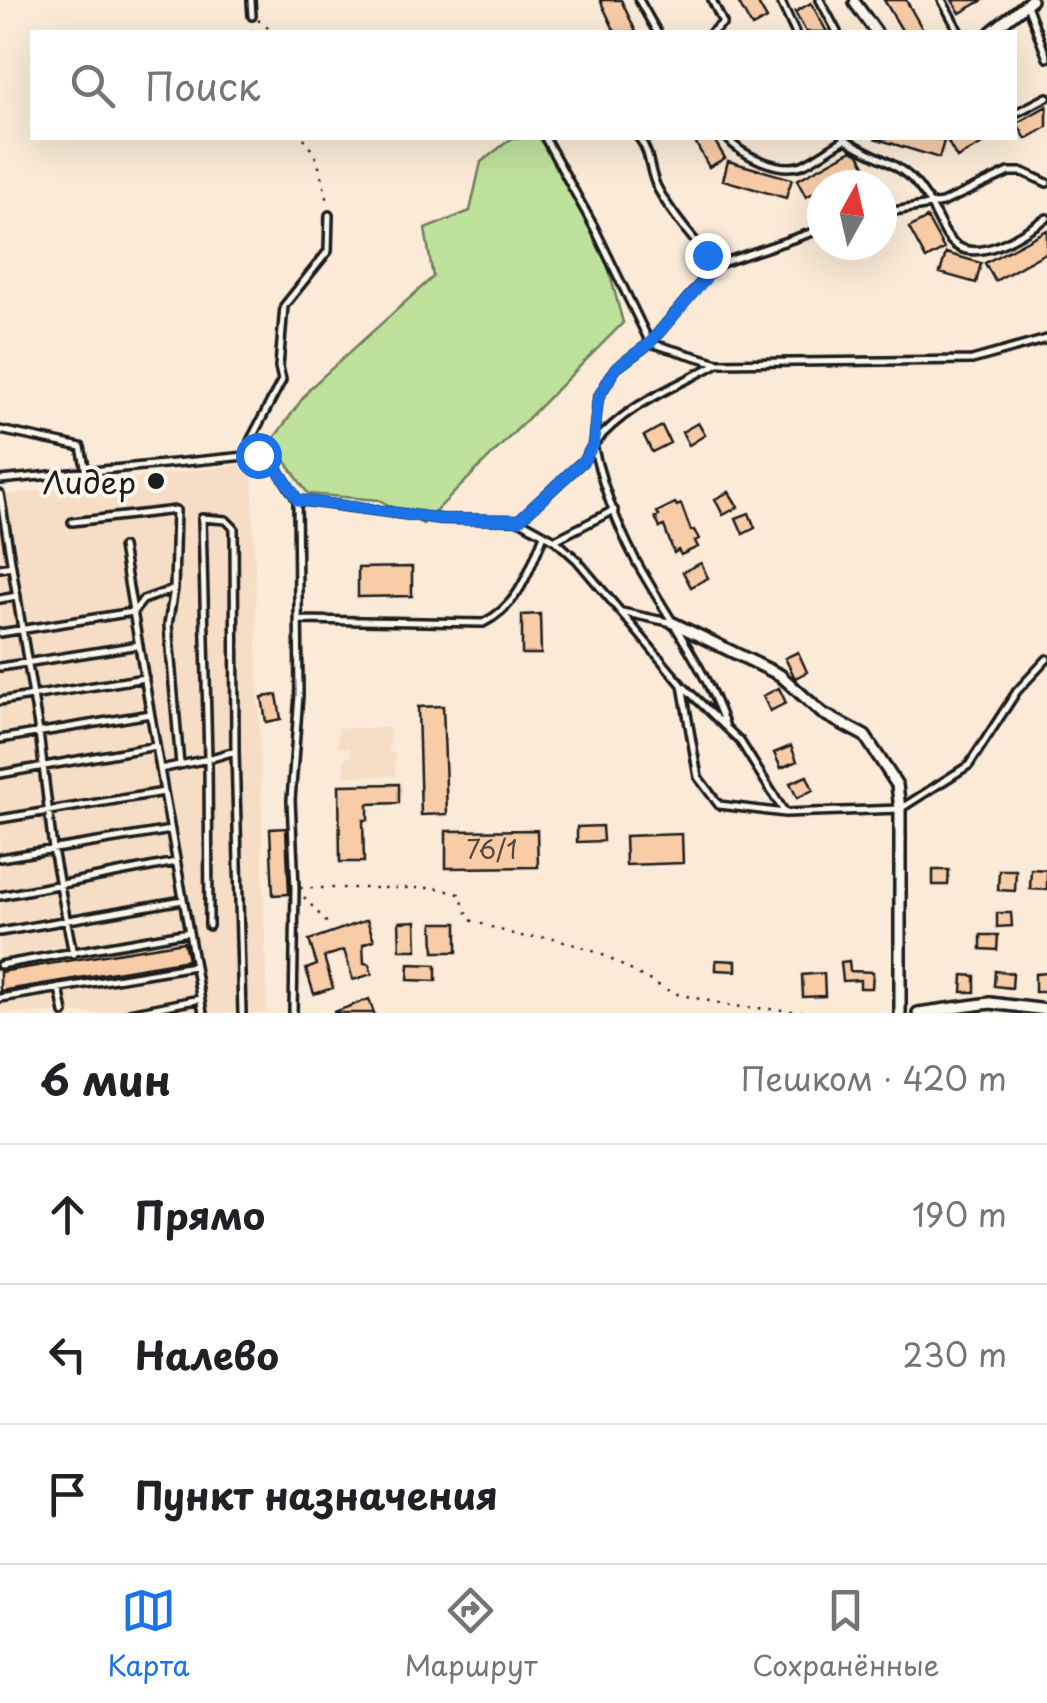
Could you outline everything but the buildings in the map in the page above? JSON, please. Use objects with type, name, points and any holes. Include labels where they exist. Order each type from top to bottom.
[{"type":"street","points":[[854,2],[875,30]]},
{"type":"street","points":[[994,30],[1029,2]]},
{"type":"street","points":[[673,623],[780,675],[822,714],[865,736],[897,786],[900,1013]]},
{"type":"street","points":[[918,1013],[990,1003],[1047,1010]]},
{"type":"lane","points":[[251,0],[252,16]]},
{"type":"lane","points":[[639,0],[656,30]]},
{"type":"lane","points":[[712,0],[723,24],[715,30]]},
{"type":"lane","points":[[780,0],[793,30]]},
{"type":"lane","points":[[820,0],[836,30]]},
{"type":"lane","points":[[942,0],[958,30]]},
{"type":"lane","points":[[1029,2],[1047,58]]},
{"type":"lane","points":[[1018,112],[1047,96]]},
{"type":"lane","points":[[546,140],[594,227],[650,343],[718,363],[972,360],[1047,339]]},
{"type":"lane","points":[[640,140],[651,157],[656,184],[693,242],[716,266]]},
{"type":"lane","points":[[730,140],[748,154],[792,166],[841,140]]},
{"type":"lane","points":[[847,140],[905,173],[934,205],[946,236],[958,245],[974,250],[998,247],[1047,218]]},
{"type":"lane","points":[[897,211],[934,205],[1009,172],[1023,172],[1047,183]]},
{"type":"lane","points":[[293,1013],[295,888],[291,800],[299,695],[298,500],[274,464],[258,455],[250,442],[282,380],[279,367],[284,306],[328,252],[329,215]]},
{"type":"lane","points":[[725,724],[714,692],[636,561],[614,510],[593,445],[598,398],[615,369],[650,343],[716,266],[807,234]]},
{"type":"lane","points":[[519,520],[584,460],[610,424],[641,402],[718,363]]},
{"type":"lane","points":[[0,430],[81,447],[86,471]]},
{"type":"lane","points":[[0,480],[258,455]]},
{"type":"lane","points":[[0,494],[4,539],[28,663],[53,849],[72,954]]},
{"type":"lane","points":[[298,500],[441,519],[519,520],[555,540],[577,560],[682,685],[725,724],[760,769],[784,813]]},
{"type":"lane","points":[[72,522],[176,510],[174,589],[168,625],[180,764]]},
{"type":"lane","points":[[555,540],[614,510]]},
{"type":"lane","points":[[210,926],[202,518],[226,520],[234,528],[242,1013]]},
{"type":"lane","points":[[300,620],[483,623],[506,609],[525,584],[544,535]]},
{"type":"lane","points":[[122,547],[203,1013]]},
{"type":"lane","points":[[0,568],[12,566]]},
{"type":"lane","points":[[0,633],[134,612],[143,600],[174,589]]},
{"type":"lane","points":[[0,599],[17,596]]},
{"type":"lane","points":[[619,611],[673,623]]},
{"type":"lane","points":[[0,668],[139,645]]},
{"type":"lane","points":[[682,685],[698,777],[719,805],[784,813],[900,810],[968,765],[1017,691],[1047,659]]},
{"type":"lane","points":[[0,701],[145,678]]},
{"type":"lane","points":[[0,739],[151,714]]},
{"type":"lane","points":[[0,774],[156,746]]},
{"type":"lane","points":[[160,769],[235,751]]},
{"type":"lane","points":[[0,818],[164,792]]},
{"type":"lane","points":[[0,858],[170,830]]},
{"type":"lane","points":[[0,896],[176,862]]},
{"type":"lane","points":[[0,932],[183,900]]},
{"type":"lane","points":[[0,966],[189,932]]},
{"type":"lane","points":[[0,998],[194,966]]},
{"type":"lane","points":[[59,988],[64,1013]]},
{"type":"lane","points":[[130,1013],[200,999]]},
{"type":"path","points":[[252,16],[252,30]]},
{"type":"path","points":[[252,16],[270,30]]},
{"type":"path","points":[[305,140],[324,180],[329,215]]},
{"type":"path","points":[[295,888],[328,924]]},
{"type":"path","points":[[295,888],[436,888],[459,894],[470,920],[519,936],[554,938],[600,953],[673,993],[732,1006],[819,1013]]},
{"type":"shaded area","points":[[252,463],[267,1013],[0,1013],[0,496]]},
{"type":"shaded area","points":[[338,728],[390,728],[389,752],[395,753],[395,776],[344,776],[345,757],[350,757],[350,748],[338,747]]},
{"type":"green space","points":[[509,140],[545,140],[607,263],[623,323],[423,524],[379,500],[308,494],[272,441],[310,388],[433,277],[425,229],[470,211],[481,162]]},
{"type":"place","name":"Лидер","points":[[156,481]]},
{"type":"route","points":[[258,455],[274,464],[298,500],[441,519],[519,520],[584,460],[593,445],[598,398],[615,369],[650,343],[716,266],[707,255]]}]
